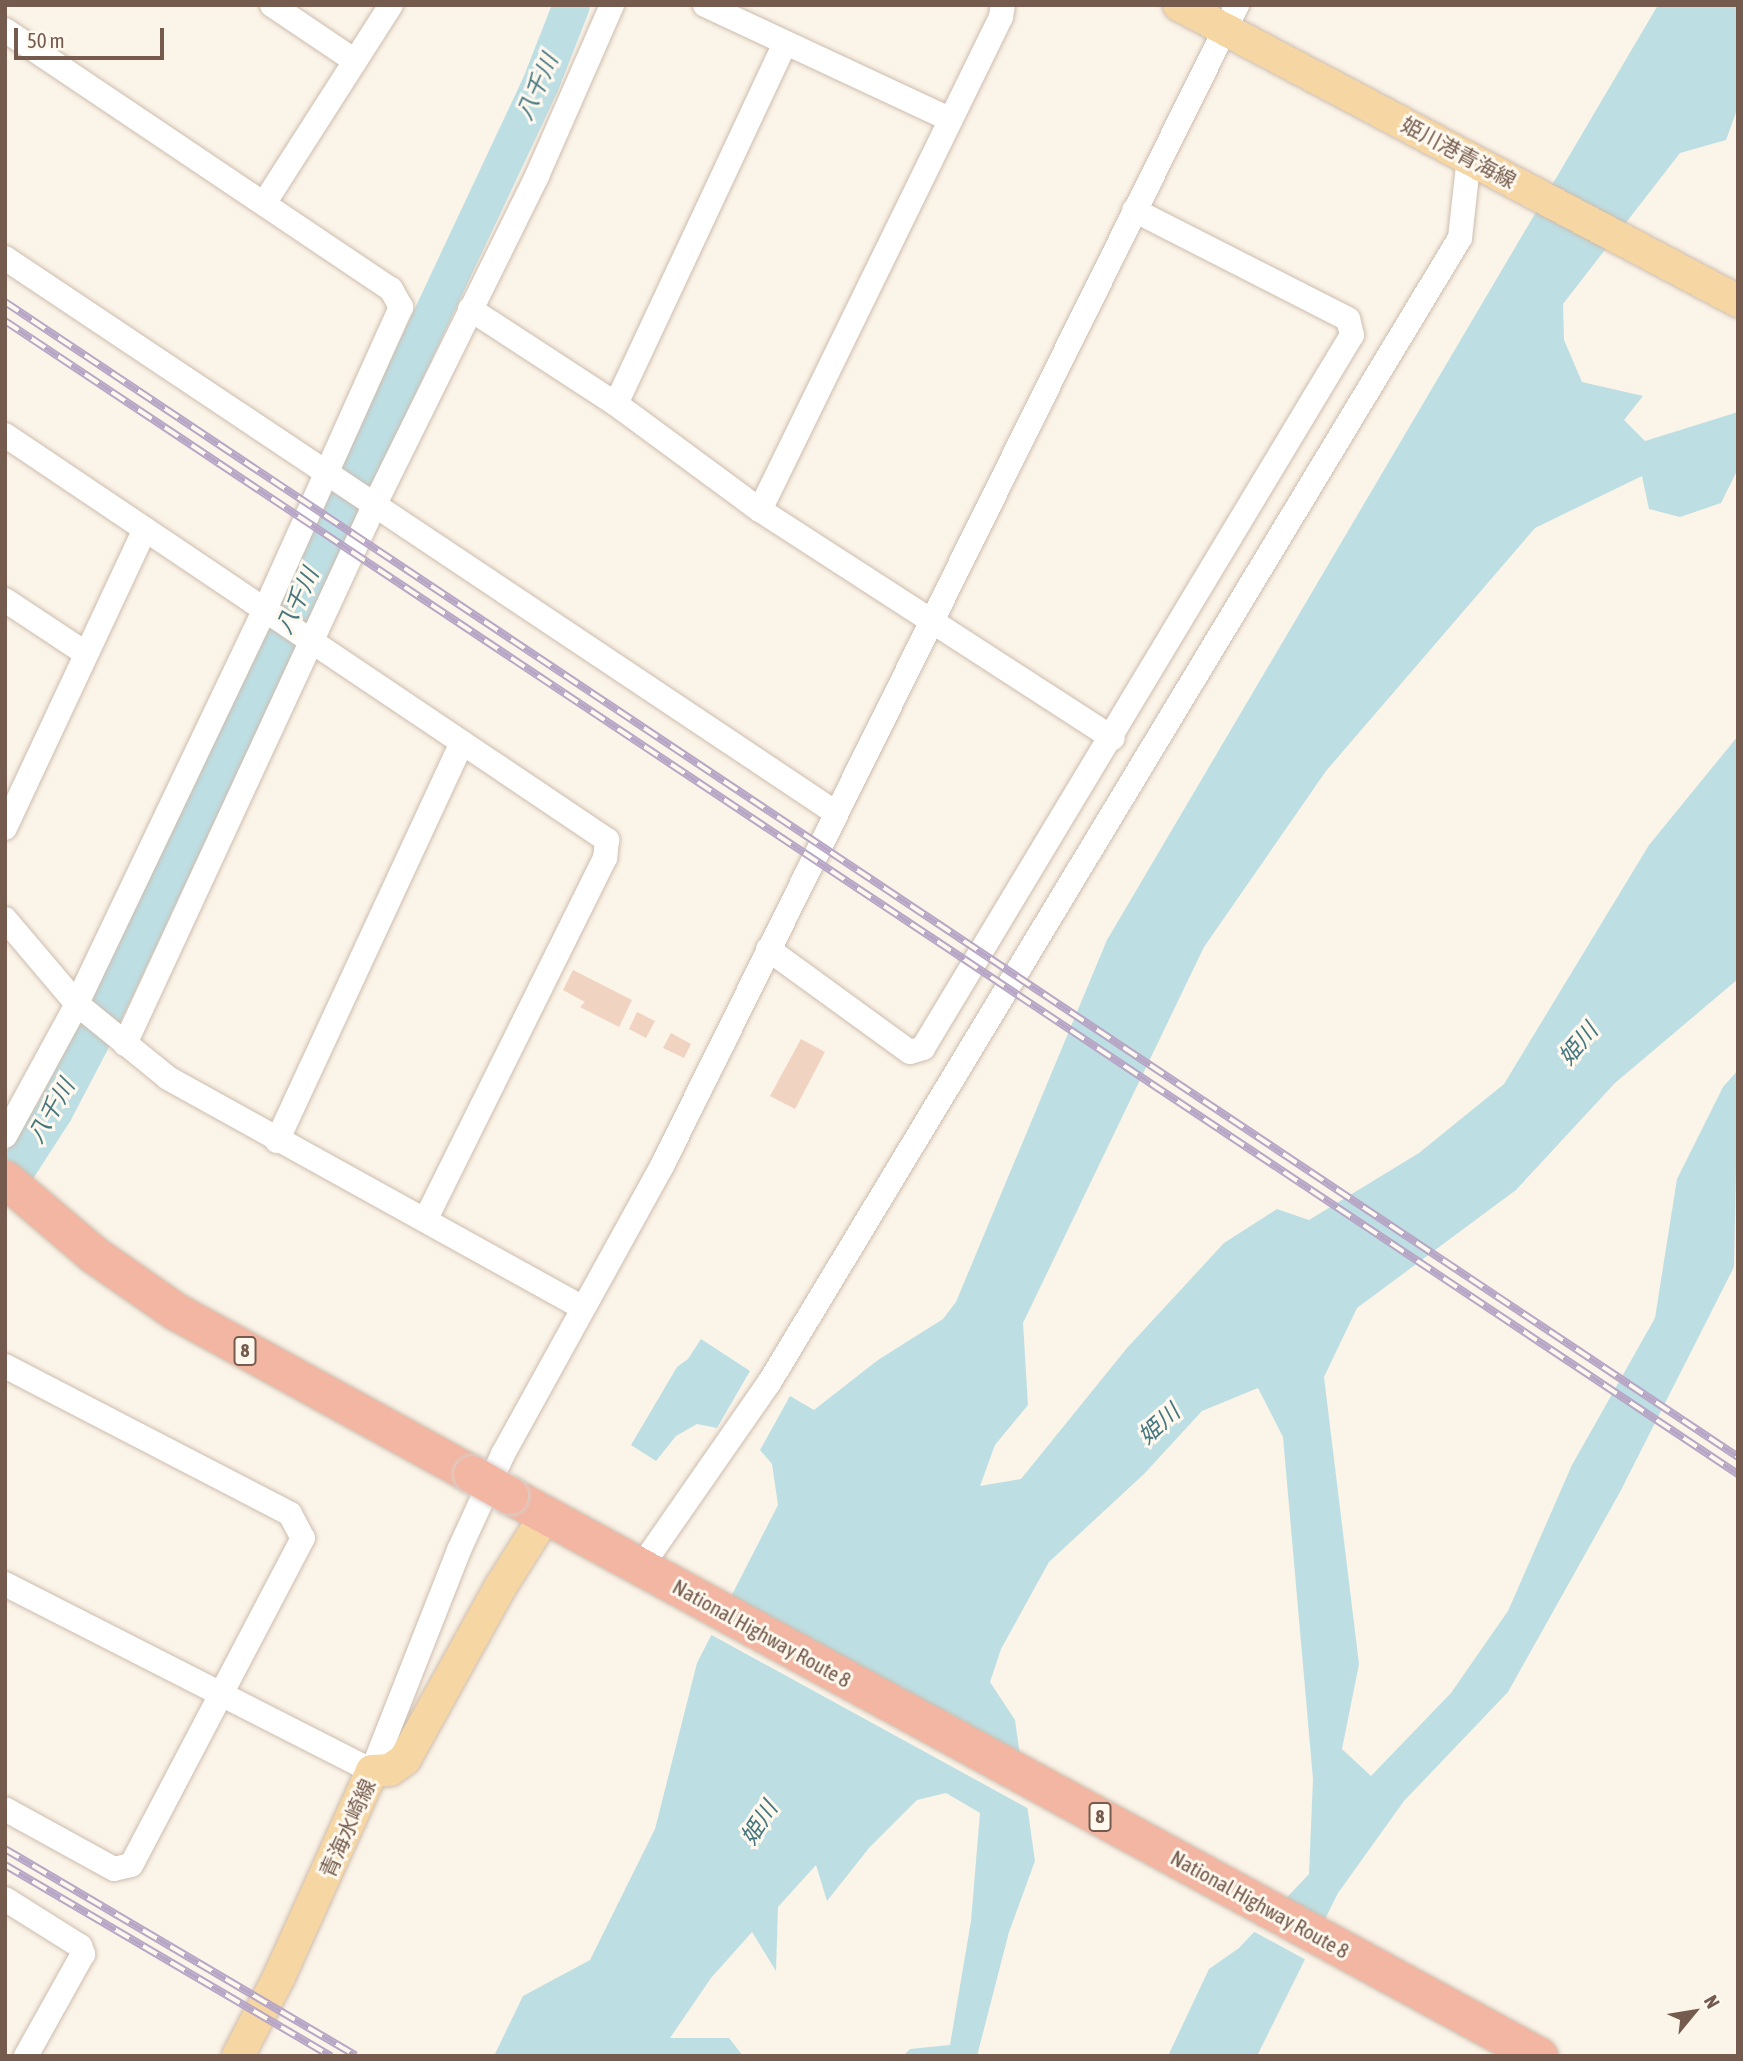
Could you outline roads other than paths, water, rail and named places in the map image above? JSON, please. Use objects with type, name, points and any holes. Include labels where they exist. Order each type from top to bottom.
[{"type":"highway","name":"National Highway Route 8","points":[[5,1179],[32,1205],[175,1311],[1539,2056]]},
{"type":"main road","name":"姫川港青海線","points":[[1179,5],[1231,18],[1469,157],[1738,301]]},
{"type":"main road","name":"青海水崎線","points":[[237,2056],[279,1977],[372,1771],[390,1770],[405,1759],[500,1586],[558,1522]]},
{"type":"street","points":[[272,5],[355,61]]},
{"type":"street","points":[[265,202],[391,5]]},
{"type":"street","points":[[125,1044],[374,506],[537,176],[612,5]]},
{"type":"street","points":[[705,5],[784,45],[949,119]]},
{"type":"street","points":[[760,510],[1001,17],[1003,5]]},
{"type":"street","points":[[5,1584],[224,1693],[372,1771],[470,1526],[503,1454],[662,1166],[1231,18]]},
{"type":"street","points":[[5,30],[265,202],[399,297],[398,321],[265,609],[77,1004],[5,1136]]},
{"type":"street","points":[[616,404],[784,45]]},
{"type":"street","points":[[640,1566],[769,1383],[1460,238],[1469,157]]},
{"type":"street","points":[[768,949],[910,1052],[923,1048],[1113,738],[1352,335],[1348,319],[1134,210]]},
{"type":"street","points":[[5,258],[836,813]]},
{"type":"street","points":[[470,309],[616,404],[760,510],[933,618],[1113,738]]},
{"type":"street","points":[[5,435],[462,743],[601,833],[608,849],[425,1220]]},
{"type":"street","points":[[5,828],[145,529]]},
{"type":"street","points":[[5,600],[85,653]]},
{"type":"street","points":[[277,1141],[462,743]]},
{"type":"street","points":[[5,919],[77,1004],[168,1078],[277,1141],[583,1308]]},
{"type":"street","points":[[5,1366],[296,1521],[303,1538],[137,1858],[124,1870],[5,1809]]},
{"type":"street","points":[[5,1899],[80,1947],[83,1954],[83,1962],[26,2056]]},
{"type":"water","name":"姫川","points":[[1658,5],[1738,5],[1738,107],[1726,140],[1680,153],[1563,304],[1564,340],[1582,382],[1643,396],[1624,420],[1645,441],[1738,412],[1738,469],[1721,503],[1680,517],[1649,509],[1642,476],[1535,528],[1326,771],[1204,947],[1023,1323],[1028,1405],[995,1445],[980,1486],[1021,1479],[1127,1348],[1224,1243],[1277,1209],[1309,1220],[1419,1153],[1504,1084],[1649,845],[1738,736],[1738,979],[1615,1083],[1516,1190],[1357,1308],[1324,1377],[1359,1664],[1342,1749],[1371,1776],[1451,1693],[1508,1611],[1572,1465],[1655,1318],[1677,1179],[1723,1087],[1738,1070],[1734,1267],[1620,1492],[1508,1692],[1404,1801],[1338,1893],[1257,2056],[1168,2056],[1209,1969],[1239,1948],[1309,1874],[1313,1779],[1283,1437],[1258,1388],[1202,1411],[1144,1474],[1049,1562],[1001,1649],[990,1682],[1015,1720],[1035,1861],[1009,1932],[977,2056],[903,2056],[910,2049],[950,2045],[971,1921],[980,1813],[946,1793],[917,1800],[869,1848],[827,1901],[816,1865],[778,1907],[776,1971],[752,1932],[711,1978],[670,2038],[729,2038],[743,2056],[494,2056],[523,1996],[590,1960],[655,1829],[697,1663],[778,1505],[772,1464],[760,1450],[790,1396],[814,1410],[878,1360],[943,1319],[956,1302],[1107,940]]},
{"type":"water","points":[[701,1339],[750,1371],[717,1428],[697,1424],[676,1436],[656,1461],[631,1445],[677,1367],[688,1359]]},
{"type":"waterway","name":"八千川","points":[[5,1187],[54,1111],[90,1042],[540,84],[571,5]]},
{"type":"railway","points":[[5,302],[1738,1457]]},
{"type":"railway","points":[[5,321],[1738,1474]]},
{"type":"railway","points":[[5,1849],[356,2056]]},
{"type":"railway","points":[[5,1865],[331,2056]]}]
